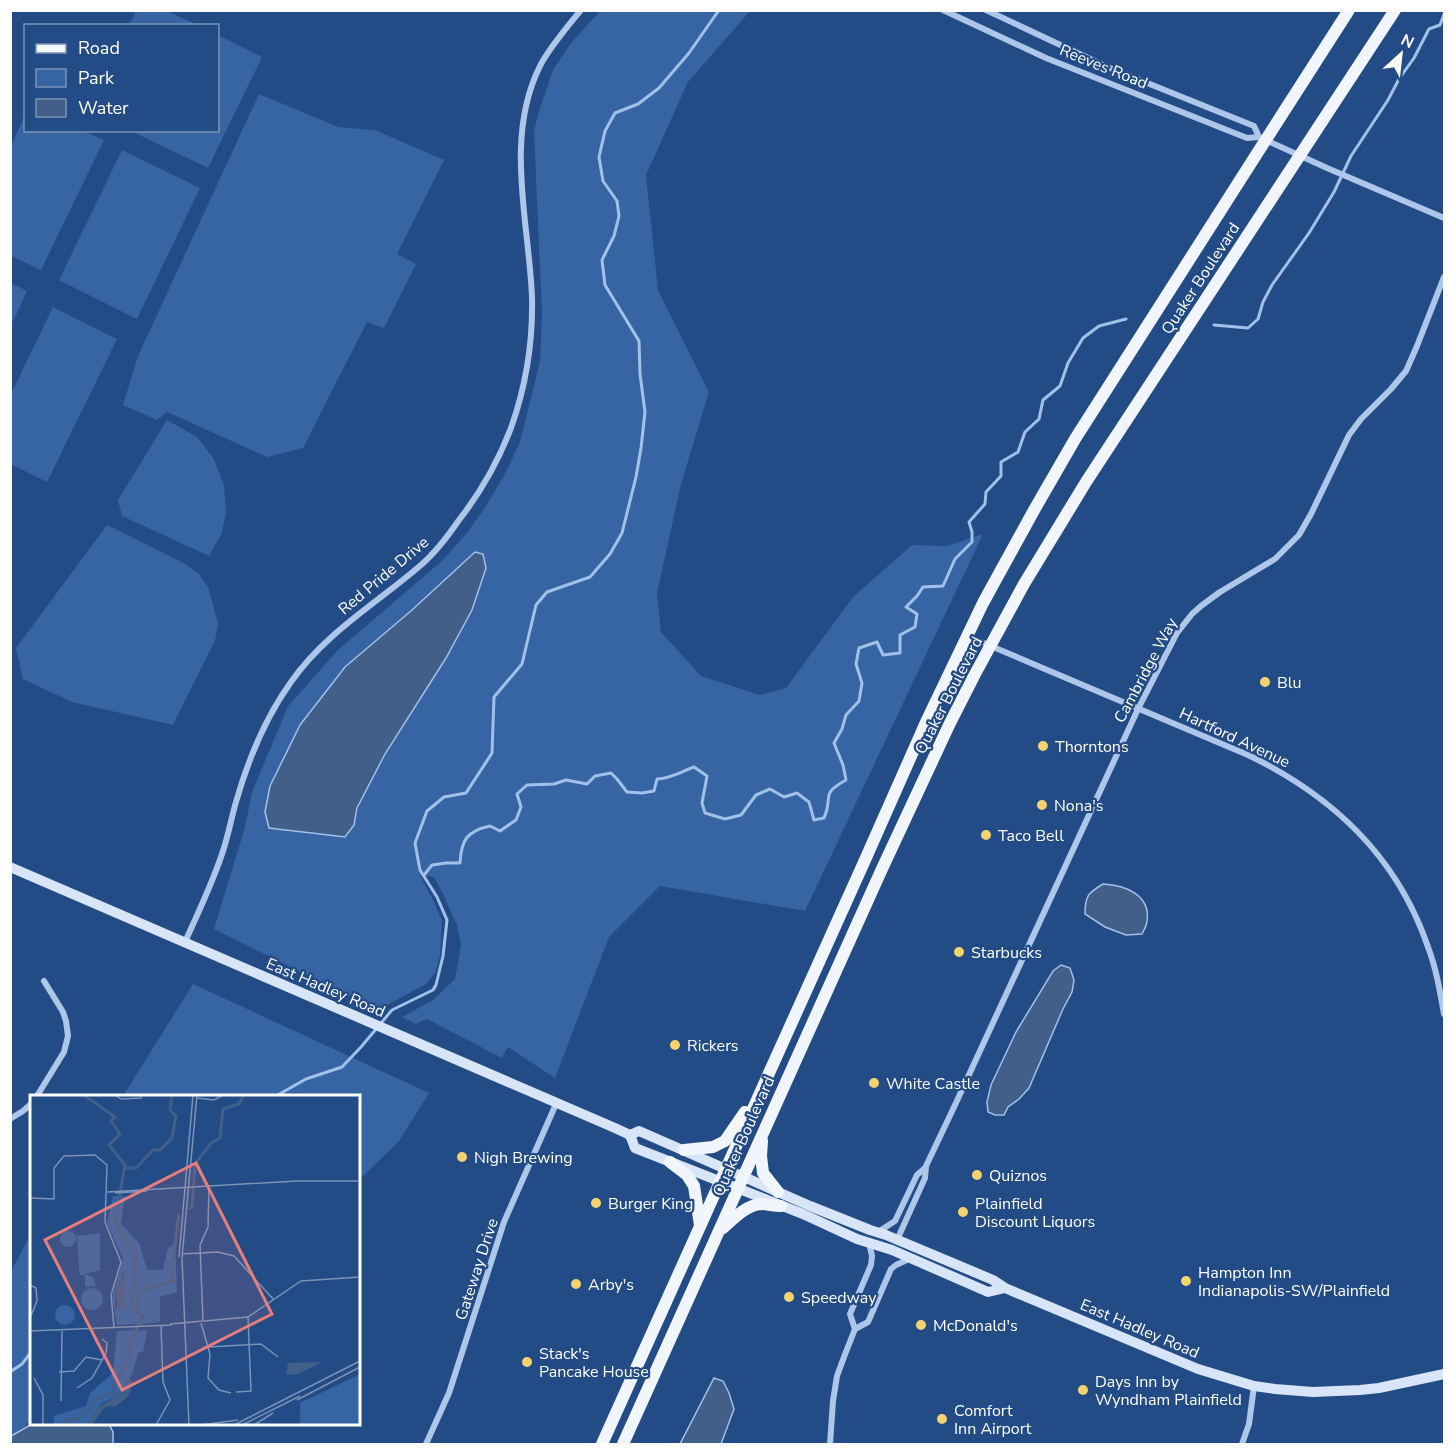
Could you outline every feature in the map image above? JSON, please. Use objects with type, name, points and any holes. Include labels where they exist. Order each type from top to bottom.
[{"type":"main road","name":"Quaker Boulevard","points":[[602,1444],[936,698],[1004,562],[1075,439],[1262,139],[1350,10]]},
{"type":"main road","name":"Quaker Boulevard","points":[[623,1444],[930,766],[990,646],[1024,584],[1086,482],[1395,10]]},
{"type":"main road","points":[[684,1150],[713,1147],[725,1141],[762,1089]]},
{"type":"main road","points":[[763,1134],[761,1156],[763,1173],[778,1192]]},
{"type":"main road","points":[[670,1161],[687,1175],[694,1186],[700,1225]]},
{"type":"main road","points":[[718,1233],[735,1217],[752,1206],[761,1204],[781,1206]]},
{"type":"street","name":"Red Pride Drive","points":[[185,942],[223,853],[241,783],[258,738],[291,682],[339,629],[424,562],[447,537],[494,468],[511,427],[521,393],[529,364],[532,333],[532,296],[522,190],[521,154],[524,118],[540,65],[581,10]]},
{"type":"street","name":"Reeves Road","points":[[943,10],[1089,76],[1247,138],[1262,139],[1444,218]]},
{"type":"street","name":"Reeves Road","points":[[986,10],[1106,66],[1254,126],[1262,139]]},
{"type":"street","name":"Cambridge Way","points":[[877,1232],[895,1221],[917,1175],[926,1166],[1138,709],[1177,633],[1192,614],[1220,592],[1275,559],[1299,535],[1349,435],[1406,371],[1444,277]]},
{"type":"street","name":"Hartford Avenue","points":[[966,636],[1243,753],[1280,771],[1313,792],[1352,826],[1394,877],[1421,927],[1433,962],[1444,1014]]},
{"type":"street","name":"East Hadley Road","points":[[10,867],[630,1135],[635,1148],[803,1214],[856,1239],[892,1250],[988,1292],[1005,1288]]},
{"type":"street","points":[[38,1095],[64,1052],[68,1036],[63,1012],[44,981]]},
{"type":"street","name":"Gateway Drive","points":[[426,1444],[450,1393],[508,1213],[556,1104]]},
{"type":"street","points":[[10,1119],[30,1105]]},
{"type":"street","name":"East Hadley Road","points":[[630,1135],[639,1131],[778,1192],[1218,1376],[1254,1386],[1313,1392],[1379,1388],[1444,1374]]},
{"type":"street","name":"Cambridge Way","points":[[892,1250],[925,1178],[926,1166]]},
{"type":"street","points":[[830,1444],[837,1376],[855,1329],[850,1314],[871,1264],[869,1243]]},
{"type":"street","points":[[855,1329],[868,1322],[891,1269],[896,1264],[911,1258]]},
{"type":"street","points":[[1242,1444],[1249,1424],[1254,1386]]},
{"type":"green space","points":[[136,11],[167,11],[196,24],[130,24]]},
{"type":"green space","points":[[600,11],[750,11],[688,82],[646,175],[658,290],[709,392],[681,484],[657,593],[661,632],[701,676],[760,695],[786,688],[853,597],[912,545],[947,546],[983,534],[805,911],[660,886],[609,937],[555,1078],[508,1047],[502,1058],[427,1019],[416,1024],[402,1017],[433,1000],[455,979],[461,945],[457,925],[434,877],[420,875],[442,921],[440,956],[435,973],[426,984],[378,1010],[214,929],[245,827],[252,792],[288,706],[338,650],[443,560],[466,534],[504,476],[520,442],[540,361],[542,315],[534,131],[553,70],[571,43]],"holes":[[[475,552],[486,568],[462,627],[431,683],[376,770],[363,797],[354,825],[265,812],[270,786],[300,725],[412,610]]]},
{"type":"green space","points":[[219,36],[262,57],[208,168],[133,132],[219,132]]},
{"type":"green space","points":[[259,94],[338,127],[375,130],[444,160],[397,254],[416,264],[384,328],[367,322],[303,448],[267,457],[167,412],[157,420],[123,405],[138,356]]},
{"type":"green space","points":[[24,117],[24,132],[85,132],[104,140],[41,270],[11,256],[11,146]]},
{"type":"green space","points":[[122,150],[200,188],[137,319],[59,280]]},
{"type":"green space","points":[[11,283],[27,291],[11,326]]},
{"type":"green space","points":[[53,307],[117,339],[47,482],[11,464],[11,394]]},
{"type":"green space","points":[[167,420],[197,437],[214,459],[224,485],[226,511],[222,533],[209,556],[122,516],[118,500]]},
{"type":"green space","points":[[107,525],[185,564],[199,574],[208,587],[218,623],[215,641],[173,725],[72,702],[23,679],[16,648]]},
{"type":"green space","points":[[193,984],[429,1093],[399,1141],[360,1179],[360,1095],[124,1095]]},
{"type":"green space","points":[[30,1236],[30,1423],[11,1436],[11,1271]]},
{"type":"water","points":[[475,552],[483,554],[486,568],[472,610],[446,658],[385,754],[357,808],[354,825],[345,837],[269,828],[265,812],[270,786],[300,725],[345,667]]},
{"type":"water","points":[[1103,884],[1128,889],[1141,898],[1147,912],[1142,934],[1126,935],[1105,927],[1085,914],[1088,896]]},
{"type":"water","points":[[1061,965],[1070,968],[1074,980],[1072,992],[1029,1088],[1008,1107],[1004,1115],[988,1112],[987,1102],[991,1085],[1016,1032],[1053,971]]},
{"type":"water","points":[[714,1378],[723,1381],[734,1409],[721,1444],[680,1444]]},
{"type":"water","points":[[30,1425],[110,1425],[113,1432],[113,1444],[11,1444],[11,1436]]},
{"type":"waterway","points":[[278,1095],[306,1079],[342,1067],[392,1010],[433,990],[443,956],[447,920],[437,897],[420,870],[415,843],[427,811],[444,797],[466,793],[492,753],[494,697],[522,664],[536,605],[547,592],[590,577],[610,554],[622,533],[636,477],[645,412],[639,341],[605,285],[602,260],[614,236],[619,216],[617,201],[603,181],[599,157],[605,131],[615,113],[638,104],[659,88],[689,53],[719,10]]},
{"type":"waterway","points":[[1214,325],[1248,328],[1258,319],[1263,302],[1272,285],[1309,233],[1334,192],[1351,156],[1414,58],[1429,29],[1440,25],[1444,14]]},
{"type":"waterway","points":[[424,875],[432,865],[460,863],[464,843],[476,831],[490,826],[500,831],[516,820],[521,807],[517,794],[527,785],[554,784],[566,780],[587,784],[595,776],[611,773],[627,792],[642,793],[654,791],[657,779],[694,767],[707,776],[702,803],[705,813],[725,819],[741,815],[756,795],[770,789],[784,797],[797,793],[809,802],[814,820],[824,818],[830,793],[846,780],[834,743],[842,729],[846,715],[859,701],[862,683],[856,664],[859,648],[877,642],[883,655],[900,653],[900,635],[915,627],[917,614],[906,607],[923,587],[943,586],[955,559],[972,542],[969,522],[985,504],[986,492],[1001,476],[1001,462],[1018,452],[1025,432],[1039,419],[1043,400],[1060,386],[1068,363],[1083,338],[1099,326],[1126,319]]},
{"type":"waterway","points":[[10,1372],[22,1364],[30,1354]]},
{"type":"place","name":"Blu","points":[[1265,682]]},
{"type":"place","name":"Thorntons","points":[[1043,746]]},
{"type":"place","name":"Nona's","points":[[1042,805]]},
{"type":"place","name":"Taco Bell","points":[[986,835]]},
{"type":"place","name":"Starbucks","points":[[959,952]]},
{"type":"place","name":"Rickers","points":[[675,1045]]},
{"type":"place","name":"White Castle","points":[[874,1083]]},
{"type":"place","name":"Nigh Brewing","points":[[462,1157]]},
{"type":"place","name":"Quiznos","points":[[977,1175]]},
{"type":"place","name":"Burger King","points":[[596,1203]]},
{"type":"place","name":"Plainfield Discount Liquors","points":[[963,1212]]},
{"type":"place","name":"Hampton Inn Indianapolis-SW/Plainfield","points":[[1186,1281]]},
{"type":"place","name":"Arby's","points":[[576,1284]]},
{"type":"place","name":"Speedway","points":[[789,1297]]},
{"type":"place","name":"McDonald's","points":[[921,1325]]},
{"type":"place","name":"Stack's Pancake House","points":[[527,1362]]},
{"type":"place","name":"Days Inn by Wyndham Plainfield","points":[[1083,1390]]},
{"type":"place","name":"Comfort Inn Airport","points":[[942,1419]]}]
